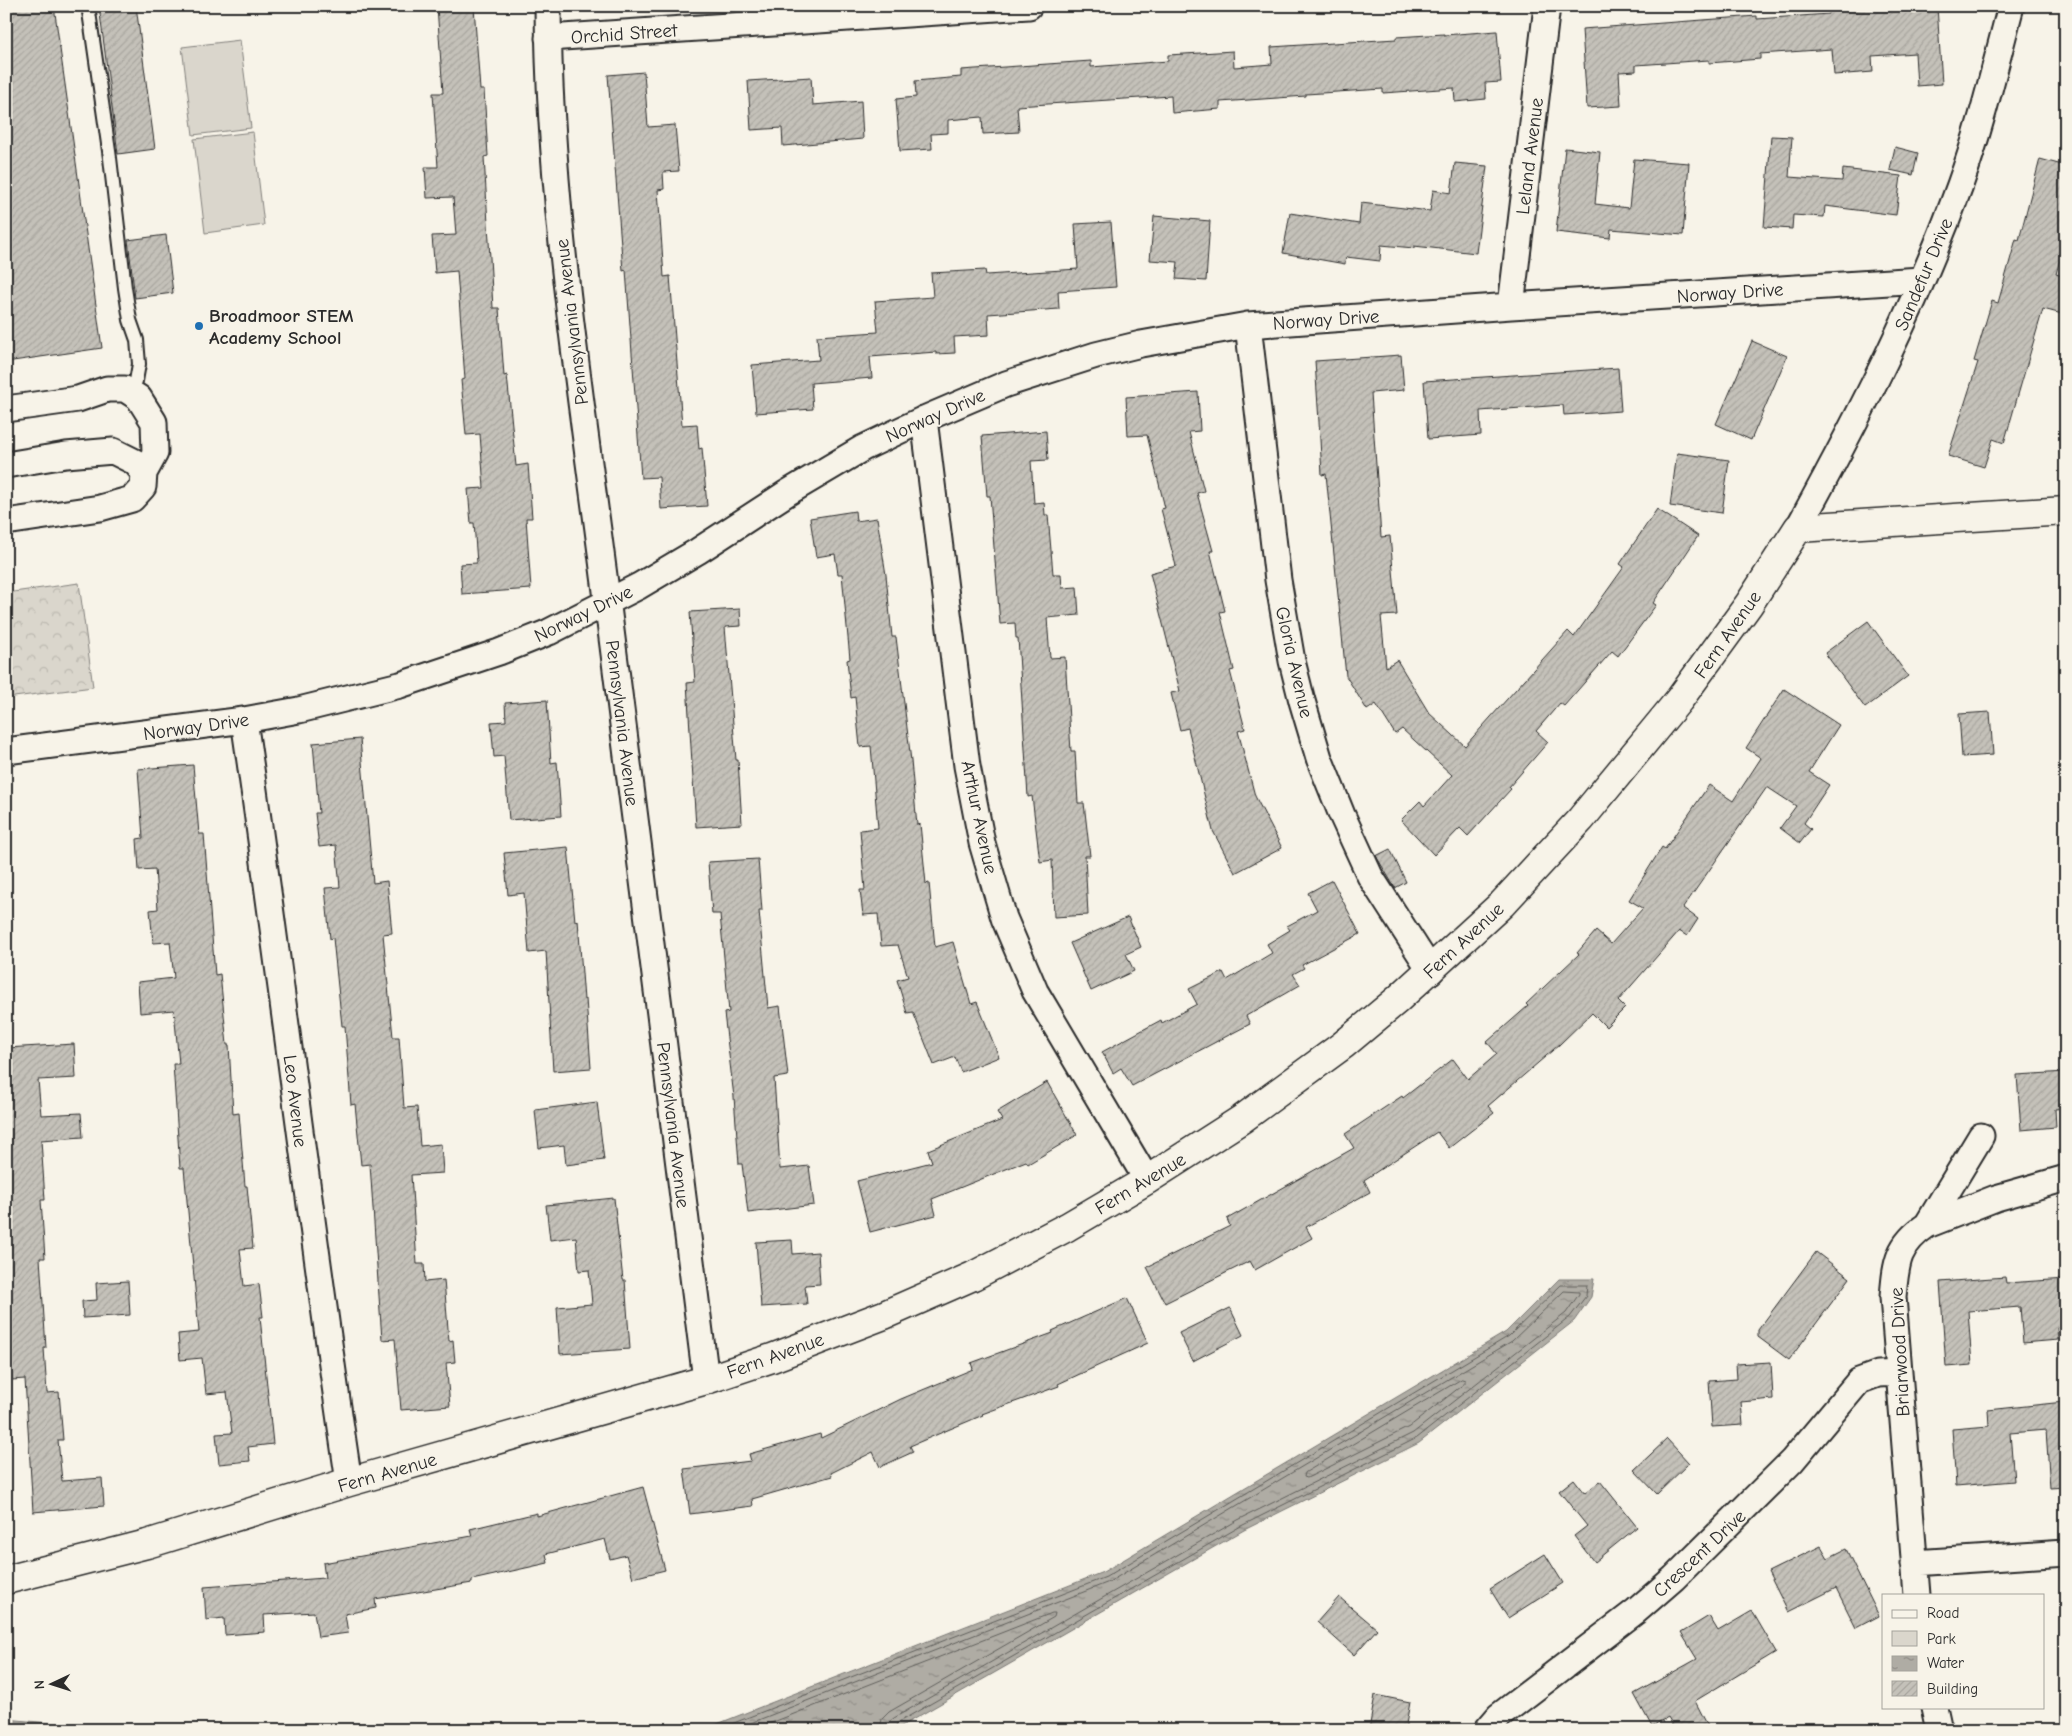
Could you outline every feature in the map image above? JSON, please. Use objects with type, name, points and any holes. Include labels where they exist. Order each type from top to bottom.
[{"type":"street","name":"Pennsylvania Avenue","points":[[548,6],[551,133],[575,367],[608,603],[706,1380]]},
{"type":"street","name":"Orchid Street","points":[[548,38],[1028,6]]},
{"type":"street","name":"Leland Avenue","points":[[1511,306],[1547,6]]},
{"type":"street","name":"Sandefur Drive","points":[[1798,528],[1848,438],[1896,340],[1922,280],[1974,144],[2012,6]]},
{"type":"street","name":"Norway Drive","points":[[6,750],[244,720],[299,710],[400,685],[499,652],[549,632],[608,603],[863,448],[924,419],[1006,384],[1096,355],[1186,335],[1248,325],[1922,280]]},
{"type":"street","name":"Gloria Avenue","points":[[1248,325],[1278,580],[1292,661],[1302,701],[1319,758],[1342,815],[1370,876],[1431,971]]},
{"type":"street","points":[[6,410],[78,399],[107,389],[125,389],[139,398],[154,422],[155,453],[144,473],[143,487],[132,499],[100,508],[6,522]]},
{"type":"street","name":"Arthur Avenue","points":[[924,419],[967,766],[982,843],[1004,918],[1035,990],[1147,1180]]},
{"type":"street","points":[[6,465],[66,455],[113,451],[135,462],[144,473]]},
{"type":"street","points":[[1798,528],[2066,511]]},
{"type":"street","name":"Fern Avenue","points":[[6,1580],[147,1544],[348,1482],[706,1380],[772,1358],[884,1314],[973,1276],[1066,1227],[1147,1180],[1242,1119],[1343,1045],[1431,971],[1502,904],[1581,819],[1679,700],[1749,604],[1798,528]]},
{"type":"street","name":"Leo Avenue","points":[[244,720],[348,1482]]},
{"type":"street","name":"Briarwood Drive","points":[[1917,1594],[1893,1297],[1895,1266],[1902,1248],[1909,1239],[1927,1225],[1981,1136]]},
{"type":"street","points":[[1927,1225],[1996,1198],[2066,1178]]},
{"type":"street","name":"Crescent Drive","points":[[1487,1730],[1499,1716],[1636,1611],[1674,1578],[1792,1460],[1859,1382],[1878,1374],[1899,1373]]},
{"type":"street","points":[[1914,1563],[2066,1553]]},
{"type":"street","points":[[1934,1708],[1939,1730]]},
{"type":"lane","points":[[89,12],[110,158],[126,296],[130,320],[137,340],[139,364],[136,381],[130,392]]},
{"type":"green space","points":[[240,40],[251,128],[193,135],[182,47]]},
{"type":"green space","points":[[253,132],[264,225],[205,233],[194,139]]},
{"type":"green space","points":[[79,583],[93,687],[6,698],[6,593]]},
{"type":"water","points":[[1559,1279],[1594,1279],[1591,1297],[1574,1321],[1419,1443],[1244,1530],[898,1728],[893,1730],[702,1730],[1103,1572],[1506,1332]]},
{"type":"water","points":[[6,1719],[126,1730],[6,1730]]},
{"type":"building","points":[[6,6],[54,6],[102,348],[6,362]]},
{"type":"building","points":[[99,6],[136,6],[155,149],[118,154]]},
{"type":"building","points":[[437,6],[474,6],[480,90],[484,90],[488,156],[484,157],[493,308],[499,308],[504,376],[507,375],[516,466],[528,464],[532,518],[526,518],[531,589],[462,594],[460,564],[477,563],[474,523],[471,523],[468,489],[484,488],[480,434],[466,435],[461,380],[465,379],[457,271],[435,273],[432,236],[456,235],[453,197],[427,198],[425,167],[438,167],[433,93],[443,93]]},
{"type":"building","points":[[1907,6],[1937,6],[1942,84],[1917,86],[1915,53],[1872,56],[1873,72],[1834,75],[1832,49],[1760,54],[1760,59],[1709,63],[1709,60],[1636,65],[1636,71],[1619,72],[1621,106],[1587,108],[1582,29],[1757,16],[1757,19],[1829,14],[1829,12]]},
{"type":"building","points":[[1497,31],[1501,82],[1485,83],[1486,99],[1455,102],[1454,88],[1383,93],[1383,89],[1220,102],[1220,109],[1172,113],[1171,96],[1017,106],[1019,132],[983,134],[982,117],[948,120],[948,133],[931,134],[932,149],[900,151],[896,99],[916,97],[915,81],[961,77],[961,70],[1091,61],[1091,67],[1168,61],[1168,55],[1233,51],[1234,67],[1272,64],[1271,47]]},
{"type":"building","points":[[644,72],[648,127],[675,125],[679,171],[663,172],[664,189],[658,190],[664,277],[670,276],[682,425],[697,424],[699,449],[702,448],[707,506],[661,509],[659,477],[641,478],[626,270],[623,271],[608,75]]},
{"type":"building","points":[[811,77],[813,105],[861,101],[863,139],[783,146],[782,128],[751,130],[748,81]]},
{"type":"building","points":[[1771,136],[1792,137],[1789,177],[1842,181],[1843,169],[1901,176],[1896,215],[1825,206],[1824,217],[1793,215],[1792,229],[1764,227]]},
{"type":"building","points":[[1895,147],[1918,153],[1913,175],[1890,170]]},
{"type":"building","points":[[1565,148],[1600,152],[1595,204],[1629,208],[1634,159],[1689,163],[1683,235],[1611,229],[1610,238],[1556,232]]},
{"type":"building","points":[[2040,159],[2066,166],[2066,238],[2056,274],[2066,277],[2066,315],[2043,309],[2004,443],[1993,439],[1984,467],[1948,456],[1978,362],[1974,361],[1992,301],[1998,303],[2016,239],[2019,240]]},
{"type":"building","points":[[1455,163],[1487,166],[1476,253],[1414,246],[1414,248],[1381,245],[1380,261],[1346,257],[1345,264],[1283,253],[1290,213],[1359,224],[1361,203],[1430,211],[1433,190],[1451,193]]},
{"type":"building","points":[[1154,216],[1210,221],[1206,281],[1176,279],[1178,262],[1150,260]]},
{"type":"building","points":[[1111,222],[1116,287],[1058,291],[1059,309],[988,314],[989,335],[954,337],[955,353],[936,354],[936,352],[870,357],[872,378],[811,383],[813,409],[756,413],[752,365],[819,360],[817,336],[878,332],[875,301],[933,297],[931,273],[985,270],[986,275],[1078,269],[1075,224]]},
{"type":"building","points":[[166,235],[173,293],[135,298],[128,240]]},
{"type":"building","points":[[1752,341],[1787,356],[1751,440],[1716,424]]},
{"type":"building","points":[[1401,355],[1404,390],[1371,393],[1381,537],[1390,536],[1397,615],[1381,616],[1386,667],[1397,660],[1429,713],[1465,746],[1568,631],[1574,637],[1624,567],[1620,564],[1657,509],[1698,536],[1653,603],[1656,605],[1618,656],[1612,651],[1564,706],[1560,703],[1536,731],[1548,742],[1509,787],[1511,789],[1468,836],[1460,828],[1434,855],[1401,820],[1420,801],[1424,806],[1452,775],[1402,729],[1395,734],[1376,704],[1367,710],[1346,676],[1326,474],[1322,475],[1315,361]]},
{"type":"building","points":[[1618,368],[1621,411],[1564,415],[1563,405],[1480,411],[1481,435],[1428,439],[1424,381]]},
{"type":"building","points":[[1198,392],[1200,431],[1189,432],[1204,491],[1197,493],[1213,551],[1210,551],[1225,611],[1220,612],[1234,670],[1230,671],[1245,729],[1238,731],[1255,796],[1282,848],[1235,873],[1213,831],[1188,728],[1180,730],[1171,693],[1180,691],[1150,573],[1176,566],[1161,509],[1165,508],[1147,435],[1128,436],[1126,397]]},
{"type":"building","points":[[1046,431],[1048,460],[1031,461],[1034,503],[1044,502],[1045,515],[1048,515],[1053,574],[1061,574],[1062,588],[1077,587],[1079,615],[1047,618],[1050,658],[1065,657],[1071,751],[1075,751],[1078,803],[1084,803],[1090,856],[1085,856],[1088,915],[1054,917],[1052,860],[1040,862],[1032,796],[1028,797],[1018,638],[1016,638],[1015,623],[1000,624],[990,496],[987,496],[982,436]]},
{"type":"building","points":[[1677,453],[1729,460],[1722,513],[1670,506]]},
{"type":"building","points":[[855,511],[856,521],[877,518],[886,575],[892,637],[896,637],[917,825],[920,824],[926,884],[929,883],[935,947],[953,942],[971,1004],[977,1002],[999,1057],[961,1072],[955,1057],[934,1065],[913,1012],[907,1013],[897,980],[908,977],[898,945],[881,946],[878,914],[863,915],[860,890],[865,890],[860,830],[878,828],[871,746],[860,747],[855,697],[851,698],[847,660],[850,659],[842,574],[838,574],[835,554],[816,557],[810,518]]},
{"type":"building","points":[[740,609],[741,626],[725,627],[736,760],[738,760],[742,824],[696,827],[687,683],[695,682],[690,612]]},
{"type":"building","points":[[1868,621],[1908,676],[1865,708],[1825,653]]},
{"type":"building","points":[[1784,689],[1839,725],[1809,772],[1829,785],[1804,823],[1811,829],[1800,843],[1780,828],[1796,806],[1767,787],[1683,908],[1698,919],[1687,936],[1679,931],[1618,1001],[1625,1008],[1606,1027],[1592,1013],[1560,1044],[1488,1106],[1494,1113],[1449,1148],[1437,1132],[1364,1180],[1370,1192],[1306,1227],[1312,1238],[1255,1270],[1250,1261],[1165,1303],[1147,1267],[1230,1226],[1227,1219],[1354,1148],[1345,1134],[1402,1096],[1403,1098],[1453,1059],[1468,1079],[1497,1054],[1487,1042],[1528,1006],[1526,1004],[1579,954],[1577,953],[1596,931],[1611,944],[1643,908],[1629,900],[1662,847],[1665,849],[1709,785],[1733,801],[1761,758],[1746,748]]},
{"type":"building","points":[[547,700],[551,763],[557,762],[561,816],[509,820],[504,756],[494,757],[491,722],[506,721],[505,703]]},
{"type":"building","points":[[1990,712],[1993,755],[1962,757],[1959,714]]},
{"type":"building","points":[[360,739],[373,883],[387,881],[392,933],[383,934],[393,1037],[399,1037],[404,1108],[417,1107],[420,1146],[441,1144],[443,1173],[411,1175],[417,1264],[424,1264],[425,1282],[444,1280],[449,1341],[453,1340],[455,1362],[446,1363],[450,1406],[401,1410],[395,1339],[382,1340],[370,1164],[361,1165],[355,1104],[351,1105],[345,1026],[342,1026],[333,938],[330,939],[325,888],[340,887],[336,845],[319,847],[315,813],[319,813],[313,743]]},
{"type":"building","points":[[193,765],[199,834],[204,834],[215,975],[220,974],[227,1045],[229,1045],[233,1114],[239,1113],[245,1186],[247,1186],[253,1248],[240,1249],[244,1286],[259,1284],[263,1317],[260,1317],[273,1444],[248,1447],[250,1461],[219,1464],[216,1434],[232,1433],[227,1392],[206,1394],[202,1358],[180,1360],[178,1334],[199,1332],[184,1168],[180,1168],[173,1064],[179,1064],[174,1010],[140,1013],[138,982],[174,978],[170,942],[153,943],[150,910],[158,909],[155,869],[139,870],[137,839],[143,838],[138,769]]},
{"type":"building","points":[[568,847],[575,921],[578,920],[591,1068],[553,1071],[546,951],[529,953],[524,893],[508,895],[504,853]]},
{"type":"building","points":[[1390,849],[1406,882],[1395,888],[1376,856]]},
{"type":"building","points":[[758,859],[762,911],[759,911],[768,1008],[780,1006],[788,1076],[774,1078],[780,1169],[809,1166],[814,1205],[748,1213],[742,1164],[739,1164],[734,1097],[724,1013],[729,1012],[720,914],[712,914],[708,862]]},
{"type":"building","points":[[1332,880],[1360,934],[1302,965],[1304,968],[1293,974],[1300,985],[1246,1016],[1250,1024],[1132,1086],[1121,1068],[1113,1073],[1102,1052],[1161,1020],[1162,1023],[1197,1004],[1189,989],[1223,972],[1227,980],[1272,953],[1267,944],[1290,930],[1287,926],[1317,910],[1308,893]]},
{"type":"building","points":[[1128,917],[1141,947],[1126,954],[1134,971],[1091,991],[1070,943]]},
{"type":"building","points":[[74,1044],[76,1078],[38,1080],[41,1115],[81,1113],[83,1137],[41,1140],[45,1200],[41,1200],[45,1258],[40,1258],[46,1348],[44,1348],[47,1393],[59,1392],[63,1440],[58,1440],[62,1481],[102,1478],[104,1506],[33,1512],[25,1379],[12,1380],[8,1322],[6,1322],[6,1048]]},
{"type":"building","points":[[2066,1072],[2066,1108],[2055,1109],[2056,1127],[2021,1130],[2017,1075]]},
{"type":"building","points":[[1047,1082],[1077,1135],[1028,1164],[1026,1161],[932,1199],[936,1215],[870,1232],[857,1181],[932,1162],[928,1150],[1002,1120],[997,1112]]},
{"type":"building","points":[[597,1102],[604,1160],[566,1165],[564,1145],[539,1148],[535,1110]]},
{"type":"building","points":[[614,1198],[623,1280],[625,1280],[630,1349],[560,1354],[557,1307],[592,1304],[589,1270],[579,1271],[576,1237],[550,1240],[546,1205]]},
{"type":"building","points":[[792,1240],[793,1254],[818,1252],[820,1284],[805,1285],[807,1304],[761,1307],[756,1242]]},
{"type":"building","points":[[1816,1252],[1850,1278],[1789,1360],[1758,1337],[1758,1330]]},
{"type":"building","points":[[2005,1277],[2006,1283],[2066,1279],[2066,1326],[2057,1327],[2058,1340],[2023,1343],[2020,1307],[1968,1311],[1972,1365],[1946,1367],[1940,1282]]},
{"type":"building","points":[[128,1281],[130,1315],[83,1318],[82,1301],[97,1300],[96,1283]]},
{"type":"building","points":[[1127,1298],[1148,1343],[1058,1384],[1059,1386],[982,1414],[910,1446],[913,1452],[880,1467],[873,1452],[831,1473],[832,1476],[752,1499],[753,1506],[690,1514],[684,1469],[751,1461],[749,1454],[820,1434],[821,1438],[901,1399],[973,1369],[971,1363],[1053,1333],[1052,1331]]},
{"type":"building","points":[[1230,1308],[1243,1335],[1193,1361],[1179,1333]]},
{"type":"building","points":[[1771,1362],[1773,1399],[1741,1402],[1743,1425],[1712,1427],[1709,1381],[1737,1379],[1736,1364]]},
{"type":"building","points":[[2064,1402],[2066,1416],[2066,1487],[2050,1488],[2046,1430],[2010,1433],[2014,1481],[1956,1486],[1952,1429],[1989,1426],[1988,1410]]},
{"type":"building","points":[[1667,1439],[1689,1463],[1657,1494],[1634,1470]]},
{"type":"building","points":[[1574,1479],[1585,1493],[1600,1481],[1637,1527],[1594,1562],[1574,1536],[1587,1526],[1559,1491]]},
{"type":"building","points":[[643,1487],[665,1570],[633,1578],[626,1555],[610,1559],[605,1539],[546,1554],[548,1563],[472,1580],[472,1583],[375,1599],[376,1608],[345,1614],[348,1633],[318,1637],[314,1612],[264,1615],[265,1632],[225,1635],[224,1618],[206,1620],[204,1587],[325,1578],[323,1563],[472,1536],[470,1529],[537,1513],[537,1516]]},
{"type":"building","points":[[1821,1546],[1828,1558],[1846,1549],[1879,1616],[1856,1628],[1836,1588],[1788,1612],[1768,1572]]},
{"type":"building","points":[[1545,1554],[1563,1583],[1508,1618],[1490,1589]]},
{"type":"building","points":[[1339,1597],[1377,1629],[1354,1655],[1317,1622]]},
{"type":"building","points":[[1752,1611],[1776,1652],[1695,1701],[1710,1730],[1675,1730],[1668,1718],[1652,1727],[1634,1694],[1697,1659],[1681,1633],[1709,1616],[1718,1631]]},
{"type":"building","points":[[1375,1695],[1410,1702],[1405,1730],[1369,1730]]},
{"type":"place","name":"Broadmoor STEM Academy School","points":[[199,326]]}]
